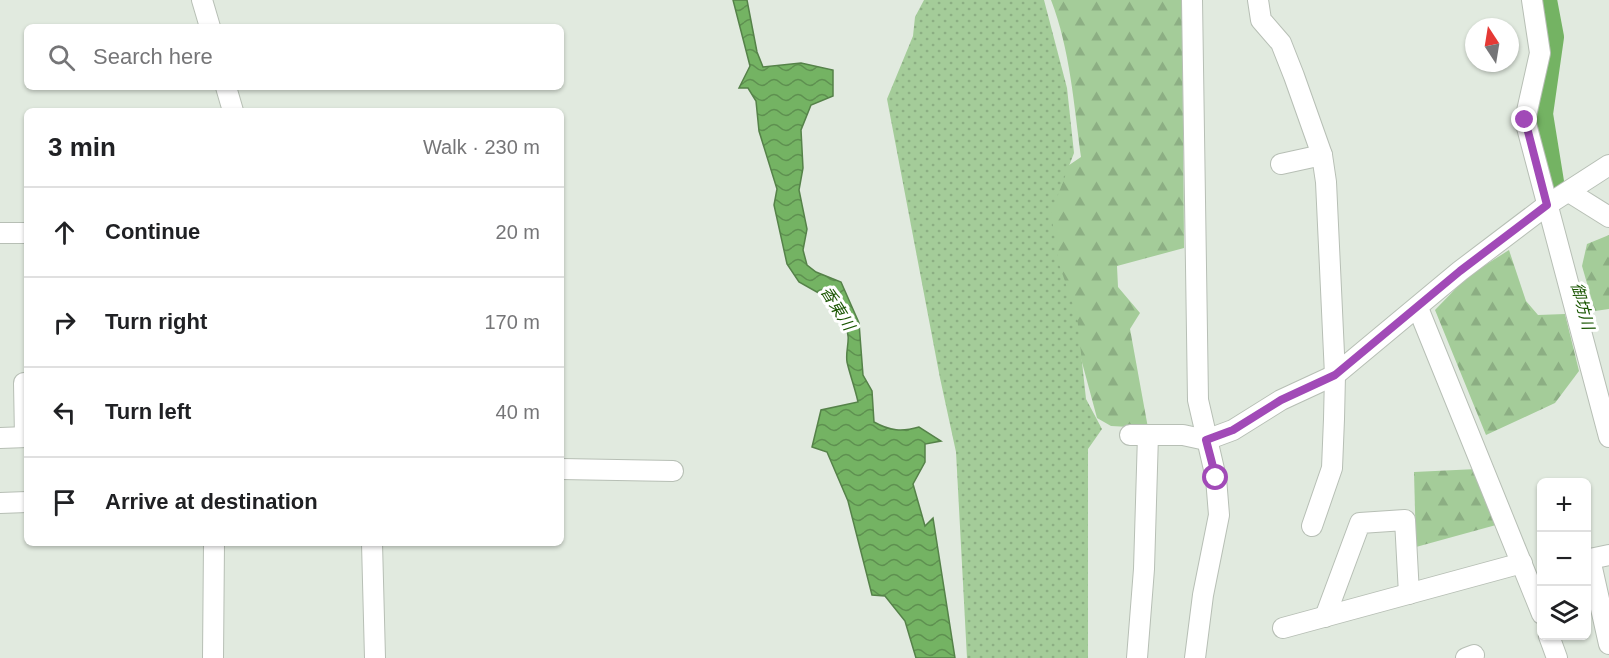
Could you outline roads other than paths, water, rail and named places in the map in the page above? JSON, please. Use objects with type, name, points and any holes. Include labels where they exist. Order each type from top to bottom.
[{"type":"street","points":[[202,0],[209,24]]},
{"type":"street","points":[[1192,0],[1195,345],[1198,400],[1216,478],[1219,515],[1203,595],[1195,658]]},
{"type":"street","points":[[1258,0],[1260,20],[1281,43],[1322,155],[1330,242],[1335,375],[1332,468],[1312,526]]},
{"type":"street","points":[[1532,0],[1540,52],[1525,120],[1609,437]]},
{"type":"street","points":[[227,90],[232,108]]},
{"type":"street","points":[[1281,164],[1322,155]]},
{"type":"street","points":[[1137,658],[1144,569],[1139,435],[1183,435],[1206,440],[1233,430],[1281,400],[1335,375],[1460,271],[1547,205],[1609,165]]},
{"type":"street","points":[[1569,192],[1609,217]]},
{"type":"street","points":[[0,233],[24,233]]},
{"type":"street","points":[[1418,308],[1537,601]]},
{"type":"street","points":[[0,438],[24,437]]},
{"type":"street","points":[[564,469],[673,471]]},
{"type":"street","points":[[0,503],[24,502]]},
{"type":"street","points":[[1325,617],[1360,523],[1405,520],[1409,594]]},
{"type":"street","points":[[213,658],[214,546]]},
{"type":"street","points":[[372,546],[375,658]]},
{"type":"street","points":[[1609,555],[1590,559],[1609,644]]},
{"type":"street","points":[[1283,628],[1522,563]]},
{"type":"street","points":[[1550,640],[1557,658]]},
{"type":"water","name":"香東川","points":[[733,0],[747,0],[757,52],[763,67],[801,63],[833,70],[833,96],[811,105],[801,130],[803,168],[799,190],[807,229],[803,250],[807,265],[816,272],[841,282],[859,323],[863,375],[872,391],[874,422],[896,430],[919,427],[941,441],[925,444],[925,462],[913,484],[925,526],[933,518],[955,658],[916,658],[905,621],[885,596],[872,595],[848,501],[827,452],[812,447],[821,410],[858,402],[847,362],[848,335],[845,325],[831,312],[824,296],[799,282],[787,264],[774,205],[777,189],[759,131],[756,101],[748,88],[739,88],[750,66]]},
{"type":"waterway","name":"御坊川","points":[[1543,0],[1550,37],[1539,114],[1550,182]]}]
